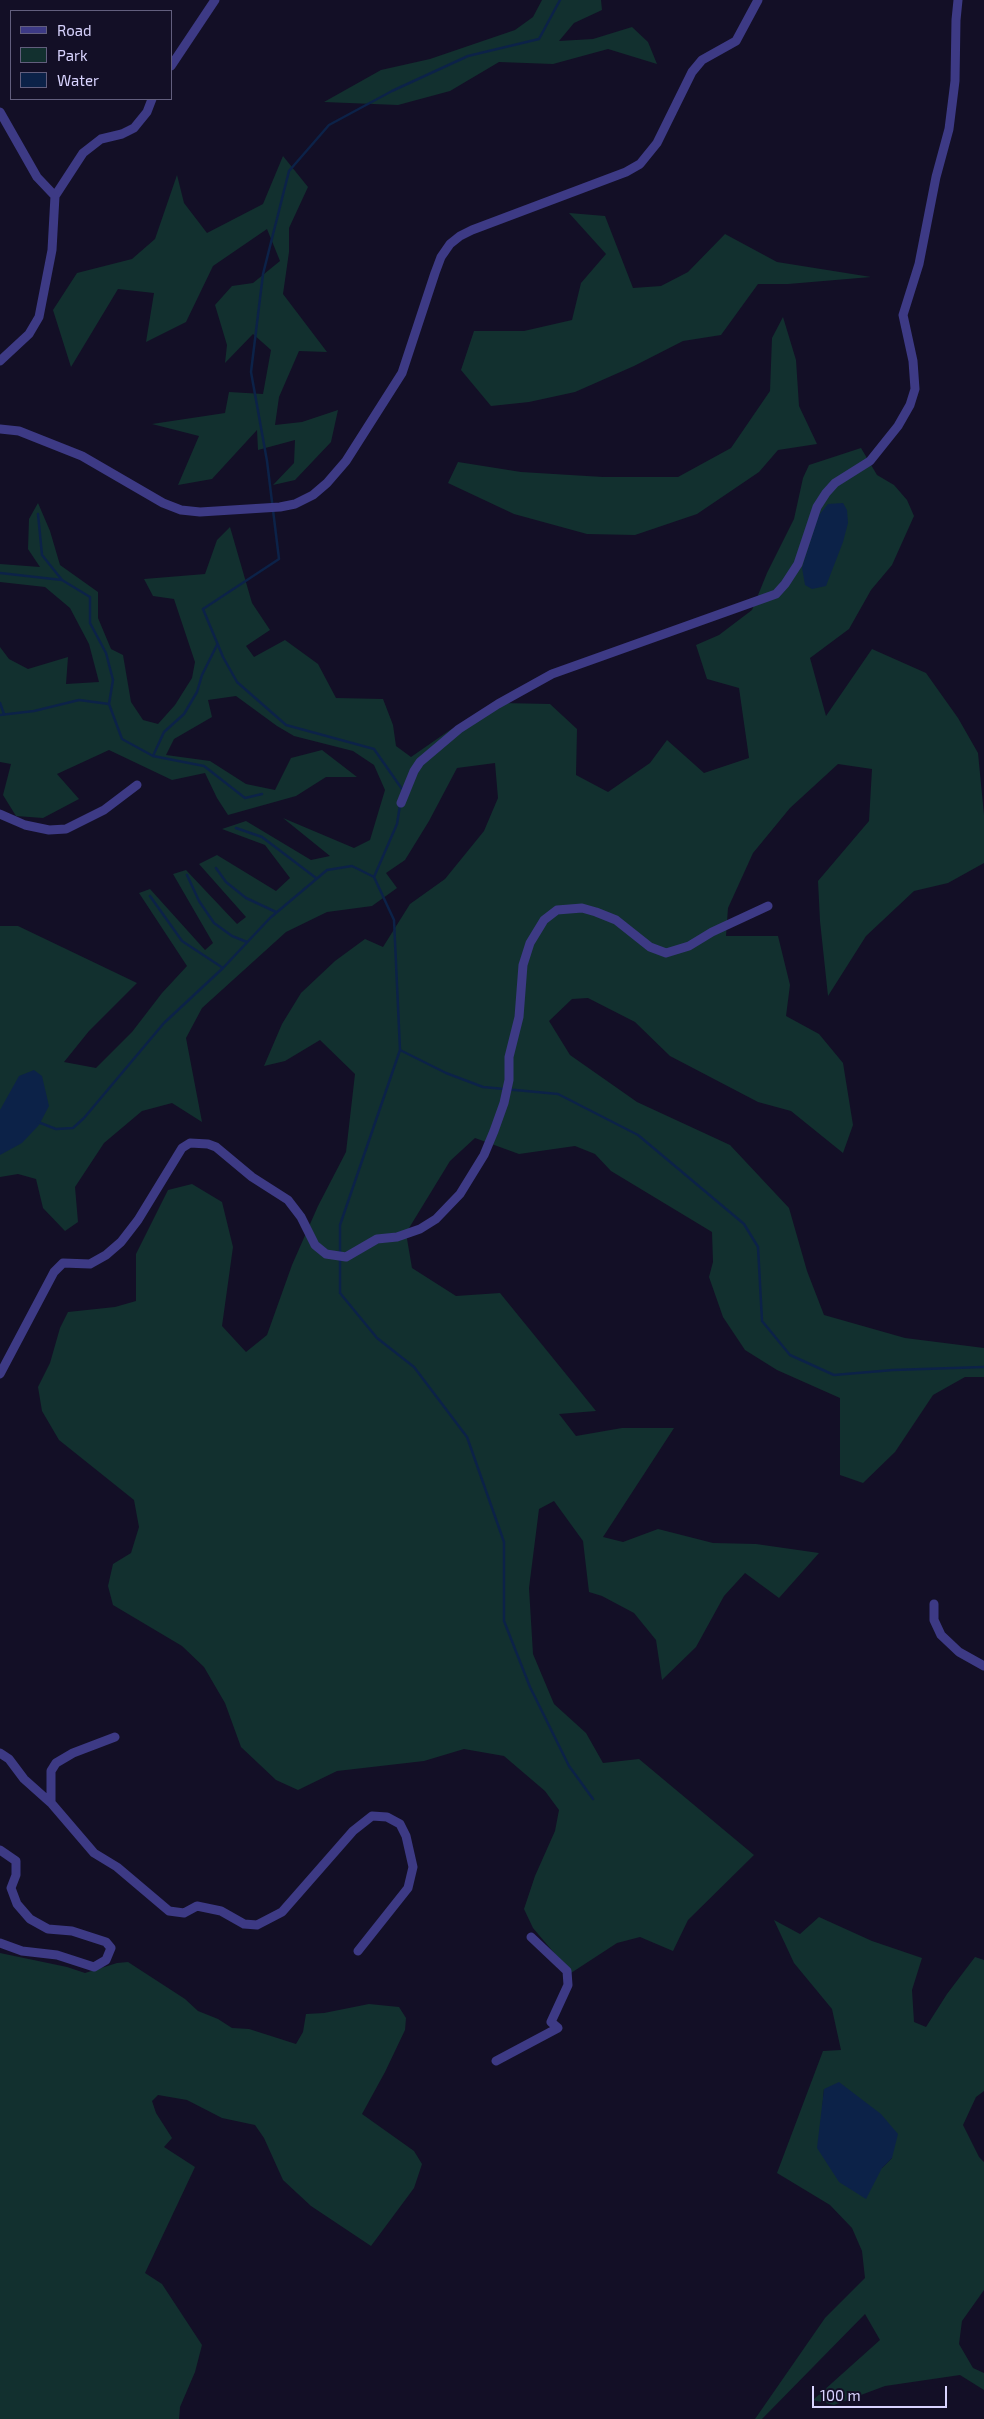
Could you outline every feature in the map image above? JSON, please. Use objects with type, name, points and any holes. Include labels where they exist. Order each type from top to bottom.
[{"type":"street","points":[[172,64],[215,0]]},
{"type":"street","points":[[0,429],[19,431],[82,456],[163,503],[181,510],[200,512],[280,507],[295,504],[313,495],[327,483],[363,436],[402,373],[435,273],[441,257],[450,244],[472,230],[626,172],[640,164],[657,143],[692,72],[702,60],[736,41],[758,0]]},
{"type":"street","points":[[401,803],[414,771],[435,749],[467,724],[545,678],[628,646],[776,594],[786,584],[798,564],[817,507],[826,492],[835,483],[870,461],[898,426],[910,406],[915,388],[913,361],[903,315],[919,264],[936,177],[949,129],[955,82],[958,0]]},
{"type":"street","points":[[0,361],[29,334],[39,317],[46,291],[52,250],[55,196],[83,153],[101,138],[122,134],[134,128],[147,112],[152,100]]},
{"type":"street","points":[[0,112],[37,177],[55,196]]},
{"type":"street","points":[[0,814],[41,828],[66,829],[104,810],[137,785]]},
{"type":"street","points":[[0,1374],[54,1272],[64,1263],[90,1264],[106,1255],[121,1242],[138,1220],[184,1146],[190,1143],[208,1144],[222,1151],[252,1177],[288,1200],[301,1217],[316,1245],[326,1254],[346,1257],[378,1239],[405,1235],[420,1229],[436,1219],[460,1194],[484,1155],[504,1103],[509,1080],[509,1057],[518,1017],[524,965],[530,943],[544,920],[557,910],[582,908],[596,912],[616,920],[650,947],[666,953],[690,946],[712,932],[768,906]]},
{"type":"street","points":[[934,1604],[934,1620],[941,1635],[959,1652],[984,1666]]},
{"type":"street","points":[[51,1802],[51,1771],[56,1763],[73,1753],[115,1737]]},
{"type":"street","points":[[0,1753],[9,1759],[24,1779],[51,1802],[94,1853],[117,1867],[169,1911],[184,1913],[197,1906],[221,1911],[244,1924],[257,1925],[282,1912],[353,1831],[372,1816],[387,1817],[400,1824],[406,1836],[413,1867],[408,1888],[358,1951]]},
{"type":"street","points":[[0,1850],[16,1861],[16,1875],[11,1888],[17,1904],[30,1919],[48,1929],[72,1931],[106,1942],[111,1948],[106,1960],[94,1967],[57,1955],[22,1951],[0,1943]]},
{"type":"street","points":[[496,2061],[558,2028],[551,2022],[568,1985],[567,1971],[531,1936]]},
{"type":"green space","points":[[542,0],[601,0],[602,10],[574,23],[559,41],[593,39],[632,27],[648,42],[657,64],[608,49],[553,64],[499,62],[450,91],[398,105],[324,102],[381,70],[430,59],[515,30],[533,17]]},
{"type":"green space","points":[[283,156],[308,187],[289,228],[289,252],[283,294],[327,352],[299,351],[279,397],[275,425],[302,422],[338,410],[331,442],[295,480],[273,485],[294,463],[295,440],[258,450],[257,430],[212,479],[178,485],[199,436],[152,424],[225,413],[229,392],[263,394],[271,350],[253,334],[225,363],[227,345],[215,305],[232,286],[253,283],[280,261],[267,229],[213,266],[186,322],[146,342],[154,293],[118,289],[71,367],[53,310],[77,273],[132,259],[155,239],[177,175],[184,203],[207,233],[263,204]]},
{"type":"green space","points":[[569,213],[605,216],[633,288],[661,286],[688,272],[725,234],[777,262],[871,277],[788,284],[758,284],[721,335],[683,341],[634,366],[575,392],[529,402],[491,406],[461,370],[474,331],[524,331],[572,320],[581,283],[606,254]]},
{"type":"green space","points":[[783,317],[796,360],[799,406],[817,444],[778,450],[759,472],[697,514],[635,535],[587,534],[514,514],[448,483],[458,462],[521,472],[603,477],[678,477],[731,448],[770,391],[772,338]]},
{"type":"green space","points":[[861,448],[877,475],[894,485],[907,500],[914,516],[892,565],[871,590],[849,629],[810,658],[826,716],[872,649],[926,673],[958,718],[978,753],[984,815],[984,863],[948,883],[914,891],[866,936],[828,996],[818,881],[869,821],[872,769],[838,764],[790,808],[753,853],[728,908],[726,936],[778,936],[790,985],[786,1016],[819,1034],[843,1063],[853,1125],[843,1153],[791,1111],[758,1102],[670,1056],[635,1022],[588,998],[572,999],[549,1021],[570,1055],[637,1102],[730,1145],[789,1208],[807,1271],[824,1315],[905,1338],[984,1348],[984,1377],[965,1377],[933,1395],[895,1452],[863,1483],[840,1475],[840,1398],[777,1370],[745,1350],[723,1317],[709,1277],[713,1262],[712,1232],[611,1171],[595,1154],[575,1146],[519,1154],[475,1138],[450,1161],[406,1233],[412,1268],[456,1296],[500,1293],[596,1411],[559,1414],[576,1436],[622,1428],[674,1428],[603,1537],[623,1542],[658,1529],[713,1543],[756,1544],[819,1553],[779,1598],[745,1573],[724,1596],[696,1647],[662,1680],[656,1640],[634,1613],[602,1596],[589,1592],[583,1541],[554,1501],[539,1509],[529,1588],[533,1654],[554,1704],[586,1733],[603,1763],[639,1759],[754,1855],[688,1920],[673,1951],[640,1937],[617,1943],[571,1973],[533,1928],[524,1909],[535,1876],[555,1831],[559,1810],[545,1791],[504,1756],[464,1749],[424,1761],[337,1771],[298,1790],[276,1780],[241,1747],[225,1703],[204,1667],[182,1646],[113,1605],[108,1586],[113,1564],[131,1553],[139,1527],[134,1500],[59,1440],[42,1411],[38,1387],[50,1363],[60,1328],[68,1312],[115,1307],[136,1301],[136,1254],[168,1190],[192,1184],[222,1202],[233,1247],[222,1326],[246,1352],[267,1335],[292,1265],[318,1206],[346,1152],[355,1074],[320,1040],[285,1061],[264,1066],[282,1024],[301,993],[335,961],[365,939],[383,947],[410,904],[445,879],[484,831],[498,798],[495,763],[457,768],[429,821],[405,860],[386,873],[397,888],[372,906],[327,912],[286,932],[202,1008],[186,1038],[202,1122],[172,1103],[142,1111],[104,1143],[75,1187],[78,1222],[65,1231],[43,1208],[36,1179],[18,1174],[0,1177],[0,926],[18,926],[137,983],[89,1031],[64,1062],[96,1068],[132,1032],[162,993],[187,966],[139,893],[150,889],[205,950],[213,943],[173,874],[186,870],[237,924],[246,917],[199,864],[217,855],[276,891],[290,878],[265,845],[222,829],[246,821],[311,860],[330,856],[283,818],[354,848],[370,840],[385,790],[374,765],[353,751],[294,736],[236,696],[208,700],[212,717],[174,739],[166,755],[210,761],[246,784],[275,790],[291,758],[322,750],[357,777],[326,777],[296,796],[228,815],[205,773],[172,780],[109,750],[57,774],[79,799],[43,818],[16,816],[3,795],[11,764],[0,762],[0,647],[9,659],[28,669],[68,657],[66,684],[99,682],[89,644],[70,608],[45,587],[0,582],[0,564],[40,567],[28,549],[29,519],[38,503],[50,531],[60,565],[98,592],[98,618],[111,649],[123,655],[131,702],[143,720],[158,724],[175,705],[192,678],[195,662],[174,599],[153,596],[144,579],[205,574],[217,540],[230,527],[252,603],[270,630],[246,646],[254,657],[285,640],[318,664],[336,698],[383,699],[393,725],[396,746],[411,757],[450,730],[501,703],[550,704],[577,729],[576,775],[608,792],[650,763],[667,740],[704,773],[749,758],[739,688],[707,679],[696,645],[719,635],[752,610],[767,573],[794,519],[803,478],[809,465]]},
{"type":"green space","points":[[819,1917],[872,1941],[922,1958],[912,1990],[914,2022],[926,2027],[947,1994],[975,1957],[984,1960],[984,2091],[976,2097],[963,2125],[979,2157],[984,2162],[984,2290],[962,2321],[959,2344],[973,2368],[984,2373],[984,2390],[960,2375],[885,2386],[834,2405],[813,2400],[880,2340],[865,2314],[762,2419],[755,2419],[825,2318],[865,2278],[862,2251],[852,2228],[830,2205],[777,2173],[823,2051],[841,2050],[832,2009],[794,1963],[774,1920],[800,1934]],"holes":[[[824,2089],[892,2158],[882,2168],[822,2112]]]},
{"type":"green space","points":[[0,1953],[67,1967],[85,1973],[117,1963],[128,1962],[185,1999],[198,2011],[218,2019],[232,2028],[249,2029],[296,2044],[303,2032],[306,2014],[324,2013],[369,2004],[399,2007],[406,2018],[405,2030],[362,2114],[414,2151],[422,2164],[414,2188],[371,2246],[311,2206],[283,2180],[264,2138],[255,2125],[222,2118],[187,2100],[158,2095],[152,2101],[156,2113],[172,2138],[164,2147],[195,2167],[145,2273],[162,2284],[202,2345],[195,2372],[180,2407],[179,2419],[0,2419]]},
{"type":"water","points":[[843,503],[847,510],[848,523],[843,542],[826,586],[812,589],[805,585],[802,568],[819,515],[828,504]]},
{"type":"water","points":[[34,1070],[42,1076],[49,1106],[39,1125],[22,1143],[0,1155],[0,1110],[19,1076]]},
{"type":"water","points":[[839,2082],[881,2114],[898,2134],[892,2158],[882,2168],[866,2199],[839,2182],[817,2148],[824,2089]]},
{"type":"waterway","points":[[402,789],[374,749],[286,725],[237,682],[223,657],[203,609],[279,559],[267,461],[251,372],[263,274],[289,171],[329,125],[392,91],[468,56],[539,39],[560,0]]},
{"type":"waterway","points":[[38,514],[42,555],[62,580],[90,597],[90,623],[106,653],[113,680],[109,704],[122,739],[153,756],[164,732],[184,714],[197,692],[202,675],[217,645]]},
{"type":"waterway","points":[[0,573],[62,580]]},
{"type":"waterway","points":[[0,715],[34,711],[79,700],[109,704]]},
{"type":"waterway","points":[[0,703],[4,714]]},
{"type":"waterway","points":[[153,756],[204,766],[245,798],[262,794]]},
{"type":"waterway","points":[[38,1122],[56,1129],[73,1128],[84,1118],[164,1023],[223,968],[270,918],[327,870],[352,866],[374,877],[397,824],[400,805]]},
{"type":"waterway","points":[[236,828],[262,837],[316,878]]},
{"type":"waterway","points":[[216,868],[226,882],[246,898],[276,912]]},
{"type":"waterway","points":[[187,875],[199,901],[214,923],[232,936],[247,942]]},
{"type":"waterway","points":[[374,877],[394,920],[400,1050],[340,1225],[340,1293],[377,1338],[414,1367],[467,1437],[504,1542],[504,1621],[530,1687],[569,1766],[593,1799]]},
{"type":"waterway","points":[[150,896],[182,941],[223,968]]},
{"type":"waterway","points":[[400,1050],[446,1073],[483,1087],[558,1094],[638,1135],[744,1224],[758,1247],[762,1321],[790,1355],[834,1375],[893,1370],[984,1367]]}]
